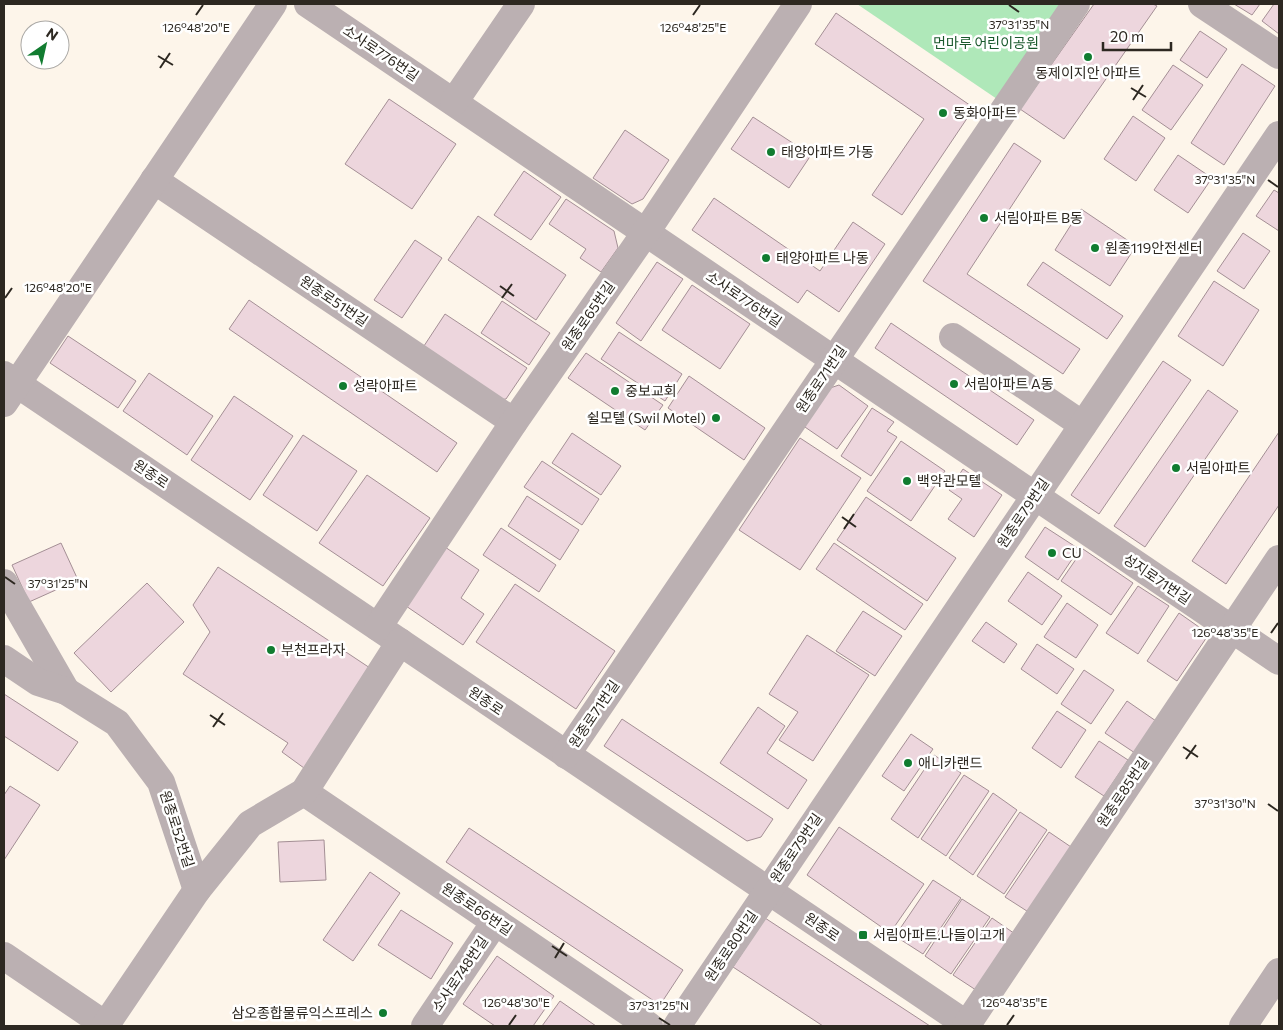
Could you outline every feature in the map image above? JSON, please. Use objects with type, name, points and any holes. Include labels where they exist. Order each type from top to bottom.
[{"type":"street","points":[[8,387],[154,180],[273,4]]},
{"type":"street","name":"소사로776번길","points":[[308,4],[1035,496]]},
{"type":"street","points":[[454,102],[521,4]]},
{"type":"street","name":"원종로65번길","points":[[378,627],[514,422],[646,232],[798,4]]},
{"type":"street","name":"원종로71번길","points":[[566,755],[1076,4]]},
{"type":"street","points":[[1208,5],[1279,55]]},
{"type":"street","name":"원종로79번길","points":[[768,891],[1279,135]]},
{"type":"street","name":"원종로51번길","points":[[154,180],[514,422]]},
{"type":"street","points":[[953,337],[1083,425]]},
{"type":"street","name":"원종로","points":[[8,387],[378,627],[967,1026]]},
{"type":"street","name":"성지로71번길","points":[[1035,496],[1279,661]]},
{"type":"street","name":"원종로85번길","points":[[967,1026],[1279,559]]},
{"type":"street","name":"원종로52번길","points":[[4,583],[66,690]]},
{"type":"street","points":[[4,956],[106,1026],[197,890],[250,824],[304,792],[400,642]]},
{"type":"street","name":"원종로52번길","points":[[4,659],[38,682],[66,690],[117,723],[161,782],[197,890]]},
{"type":"street","name":"원종로66번길","points":[[304,792],[649,1026]]},
{"type":"street","name":"원종로80번길","points":[[677,1026],[768,891]]},
{"type":"street","name":"소사로748번길","points":[[425,1026],[495,922]]},
{"type":"street","points":[[1242,1026],[1279,972]]},
{"type":"green space","name":"먼마루 어린이공원","points":[[857,4],[1060,4],[997,99]]},
{"type":"building","name":"동제이지안 아파트","points":[[1094,4],[1153,4],[1157,6],[1064,139],[1020,109]]},
{"type":"building","points":[[1234,4],[1260,4],[1252,15]]},
{"type":"building","points":[[1274,4],[1279,4],[1279,34],[1262,21]]},
{"type":"building","name":"동화아파트","points":[[836,13],[974,108],[902,215],[872,195],[924,119],[815,44]]},
{"type":"building","points":[[1200,31],[1227,49],[1207,78],[1180,60]]},
{"type":"building","points":[[1242,64],[1275,86],[1224,165],[1191,143]]},
{"type":"building","points":[[1173,65],[1203,85],[1171,130],[1142,110]]},
{"type":"building","points":[[389,99],[456,144],[412,209],[345,164]]},
{"type":"building","points":[[1133,116],[1165,138],[1136,181],[1104,159]]},
{"type":"building","name":"태양아파트 가동","points":[[753,117],[811,155],[789,188],[731,149]]},
{"type":"building","points":[[625,130],[669,160],[643,199],[632,204],[593,178]]},
{"type":"building","name":"서림아파트 B동","points":[[1014,143],[1041,161],[967,274],[1080,349],[1063,374],[923,281]]},
{"type":"building","points":[[1178,155],[1212,178],[1188,213],[1154,190]]},
{"type":"building","points":[[524,171],[561,197],[531,240],[494,215]]},
{"type":"building","points":[[1274,190],[1279,193],[1279,231],[1256,216]]},
{"type":"building","name":"태양아파트 나동","points":[[714,198],[820,271],[853,222],[885,244],[839,312],[807,290],[798,303],[692,230]]},
{"type":"building","points":[[566,199],[614,231],[618,248],[601,272],[580,258],[586,249],[549,224]]},
{"type":"building","name":"원종119안전센터","points":[[1081,209],[1136,246],[1110,286],[1055,250]]},
{"type":"building","points":[[478,216],[566,275],[536,320],[448,260]]},
{"type":"building","points":[[1243,233],[1270,251],[1244,289],[1217,271]]},
{"type":"building","points":[[415,240],[442,258],[402,318],[374,300]]},
{"type":"building","points":[[657,262],[683,279],[641,341],[616,323]]},
{"type":"building","points":[[1043,262],[1123,316],[1107,339],[1027,285]]},
{"type":"building","points":[[1214,281],[1259,310],[1223,366],[1178,336]]},
{"type":"building","points":[[692,285],[750,324],[720,369],[662,330]]},
{"type":"building","name":"성락아파트","points":[[249,300],[457,443],[437,472],[229,329]]},
{"type":"building","points":[[502,301],[550,333],[529,365],[481,333]]},
{"type":"building","points":[[445,314],[527,368],[506,399],[493,401],[420,352]]},
{"type":"building","name":"서림아파트 A동","points":[[891,323],[1034,420],[1017,445],[875,348]]},
{"type":"building","points":[[619,332],[682,374],[665,401],[601,359]]},
{"type":"building","points":[[68,336],[136,381],[118,408],[50,363]]},
{"type":"building","name":"중보교회","points":[[586,353],[663,405],[645,430],[568,378]]},
{"type":"building","name":"서림아파트","points":[[1163,361],[1191,380],[1099,514],[1071,495]]},
{"type":"building","points":[[149,373],[213,416],[187,455],[123,411]]},
{"type":"building","name":"쉴모텔 (Swil Motel)","points":[[689,376],[765,428],[744,460],[668,408]]},
{"type":"building","points":[[839,385],[868,406],[837,449],[802,425],[827,389]]},
{"type":"building","name":"서림아파트","points":[[1208,390],[1238,411],[1145,547],[1114,526]]},
{"type":"building","points":[[234,396],[293,436],[250,500],[191,460]]},
{"type":"building","points":[[872,408],[894,422],[887,431],[897,437],[871,476],[841,456]]},
{"type":"building","points":[[1279,432],[1279,505],[1226,584],[1192,561]]},
{"type":"building","points":[[572,433],[621,466],[601,495],[552,463]]},
{"type":"building","points":[[303,435],[357,471],[317,531],[263,495]]},
{"type":"building","points":[[800,438],[861,478],[800,570],[739,530]]},
{"type":"building","points":[[901,441],[945,471],[911,521],[867,491]]},
{"type":"building","points":[[542,461],[599,499],[582,525],[524,487]]},
{"type":"building","points":[[963,469],[1002,495],[974,537],[948,519],[962,499],[949,490]]},
{"type":"building","points":[[367,475],[430,518],[383,586],[319,543]]},
{"type":"building","points":[[527,496],[579,530],[560,560],[508,526]]},
{"type":"building","points":[[866,497],[956,558],[927,601],[837,540]]},
{"type":"building","name":"CU","points":[[1045,527],[1079,549],[1058,580],[1025,557]]},
{"type":"building","points":[[501,528],[556,565],[539,592],[483,555]]},
{"type":"building","points":[[61,543],[78,580],[29,602],[12,565]]},
{"type":"building","points":[[834,543],[923,604],[905,630],[816,569]]},
{"type":"building","points":[[445,547],[479,570],[461,598],[484,614],[463,645],[406,606]]},
{"type":"building","points":[[1083,549],[1133,583],[1111,615],[1061,581]]},
{"type":"building","name":"부천프라자","points":[[218,567],[370,668],[304,768],[282,752],[288,743],[183,674],[210,632],[193,605]]},
{"type":"building","points":[[1028,572],[1062,596],[1042,625],[1008,601]]},
{"type":"building","points":[[147,583],[184,622],[111,692],[74,653]]},
{"type":"building","points":[[515,584],[615,651],[576,709],[476,642]]},
{"type":"building","points":[[1138,586],[1169,606],[1138,654],[1106,633]]},
{"type":"building","points":[[1067,603],[1098,625],[1076,658],[1044,637]]},
{"type":"building","points":[[863,611],[902,636],[875,676],[836,651]]},
{"type":"building","points":[[1179,613],[1209,634],[1177,681],[1147,661]]},
{"type":"building","points":[[986,622],[1017,644],[1004,663],[972,641]]},
{"type":"building","points":[[807,635],[869,675],[813,761],[779,740],[798,712],[769,694]]},
{"type":"building","points":[[1037,644],[1074,669],[1057,694],[1021,669]]},
{"type":"building","points":[[1084,670],[1114,690],[1091,724],[1061,704]]},
{"type":"building","points":[[4,694],[78,742],[58,771],[4,736]]},
{"type":"building","points":[[1127,701],[1156,721],[1135,753],[1105,733]]},
{"type":"building","points":[[758,707],[785,726],[767,753],[807,780],[788,809],[720,763]]},
{"type":"building","points":[[1057,711],[1086,730],[1061,768],[1032,748]]},
{"type":"building","points":[[622,719],[773,819],[761,837],[747,841],[604,746]]},
{"type":"building","name":"애니카랜드","points":[[911,734],[933,749],[904,791],[882,776]]},
{"type":"building","points":[[1099,741],[1128,760],[1104,796],[1075,777]]},
{"type":"building","points":[[934,755],[961,773],[918,838],[891,819]]},
{"type":"building","points":[[964,775],[989,791],[946,856],[921,839]]},
{"type":"building","points":[[10,786],[40,805],[4,860],[4,795]]},
{"type":"building","points":[[993,793],[1017,810],[973,875],[949,858]]},
{"type":"building","points":[[1020,812],[1047,830],[1004,894],[977,876]]},
{"type":"building","points":[[839,827],[924,884],[890,933],[807,875]]},
{"type":"building","points":[[469,828],[683,970],[660,1005],[446,862]]},
{"type":"building","points":[[1049,832],[1074,849],[1030,913],[1005,897]]},
{"type":"building","points":[[324,840],[326,880],[280,882],[278,842]]},
{"type":"building","points":[[370,872],[400,893],[353,961],[323,940]]},
{"type":"building","points":[[933,880],[961,898],[923,954],[895,936]]},
{"type":"building","points":[[962,899],[990,917],[951,974],[925,956]]},
{"type":"building","points":[[401,910],[453,943],[431,979],[378,945]]},
{"type":"building","points":[[765,918],[930,1026],[823,1026],[733,967]]},
{"type":"building","points":[[992,918],[1018,936],[979,992],[953,975]]},
{"type":"building","points":[[497,956],[554,996],[533,1026],[495,1026],[463,1004]]},
{"type":"building","points":[[560,1001],[596,1026],[542,1026]]},
{"type":"place","name":"동제이지안 아파트","points":[[1088,57]]},
{"type":"place","name":"동화아파트","points":[[943,113]]},
{"type":"place","name":"태양아파트 가동","points":[[771,152]]},
{"type":"place","name":"서림아파트 B동","points":[[984,218]]},
{"type":"place","name":"원종119안전센터","points":[[1095,248]]},
{"type":"place","name":"태양아파트 나동","points":[[766,258]]},
{"type":"place","name":"서림아파트 A동","points":[[954,384]]},
{"type":"place","name":"성락아파트","points":[[343,386]]},
{"type":"place","name":"중보교회","points":[[615,391]]},
{"type":"place","name":"쉴모텔 (Swil Motel)","points":[[716,418]]},
{"type":"place","name":"서림아파트","points":[[1176,468]]},
{"type":"place","name":"백악관모텔","points":[[907,481]]},
{"type":"place","name":"CU","points":[[1052,553]]},
{"type":"place","name":"부천프라자","points":[[271,650]]},
{"type":"place","name":"애니카랜드","points":[[908,763]]},
{"type":"place","name":"서림아파트.나들이고개","points":[[863,935]]},
{"type":"place","name":"삼오종합물류익스프레스","points":[[383,1013]]}]
